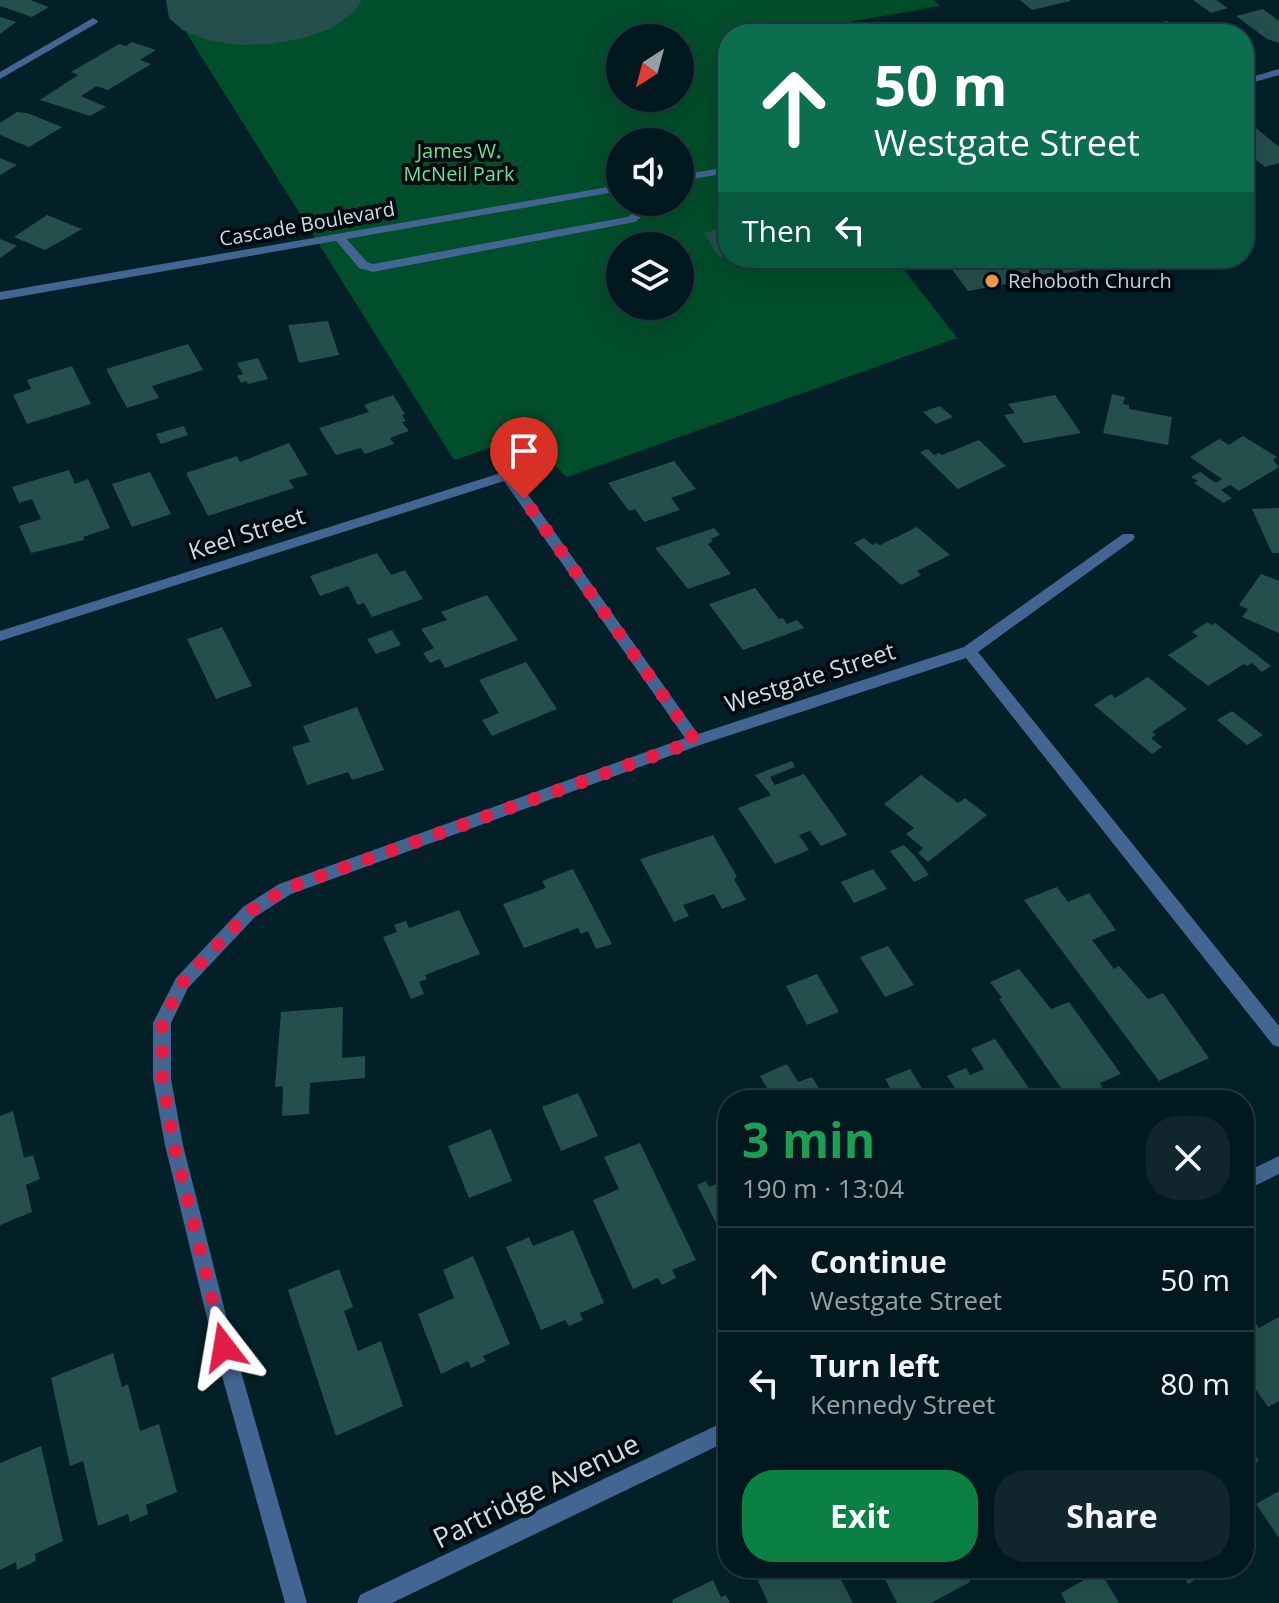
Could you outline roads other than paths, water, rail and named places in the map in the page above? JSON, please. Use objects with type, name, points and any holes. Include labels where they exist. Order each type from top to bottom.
[{"type":"street","points":[[0,76],[93,21]]},
{"type":"street","points":[[1254,79],[1279,72]]},
{"type":"street","points":[[694,176],[718,172]]},
{"type":"street","name":"Cascade Boulevard","points":[[0,296],[606,190]]},
{"type":"street","points":[[339,237],[363,265],[373,268],[631,220],[636,216]]},
{"type":"street","name":"Keel Street","points":[[0,636],[507,475],[695,741]]},
{"type":"street","name":"Westgate Street","points":[[296,1603],[224,1347],[169,1119],[162,1079],[162,1023],[182,983],[249,912],[285,889],[695,741],[969,651],[1128,537]]},
{"type":"street","points":[[969,651],[1279,1039]]},
{"type":"street","points":[[1254,1177],[1279,1165]]},
{"type":"street","name":"Partridge Avenue","points":[[368,1603],[718,1435]]},
{"type":"place","name":"Rehoboth Church","points":[[992,281]]},
{"type":"park label","name":"James W. McNeil Park","points":[[459,162]]}]
